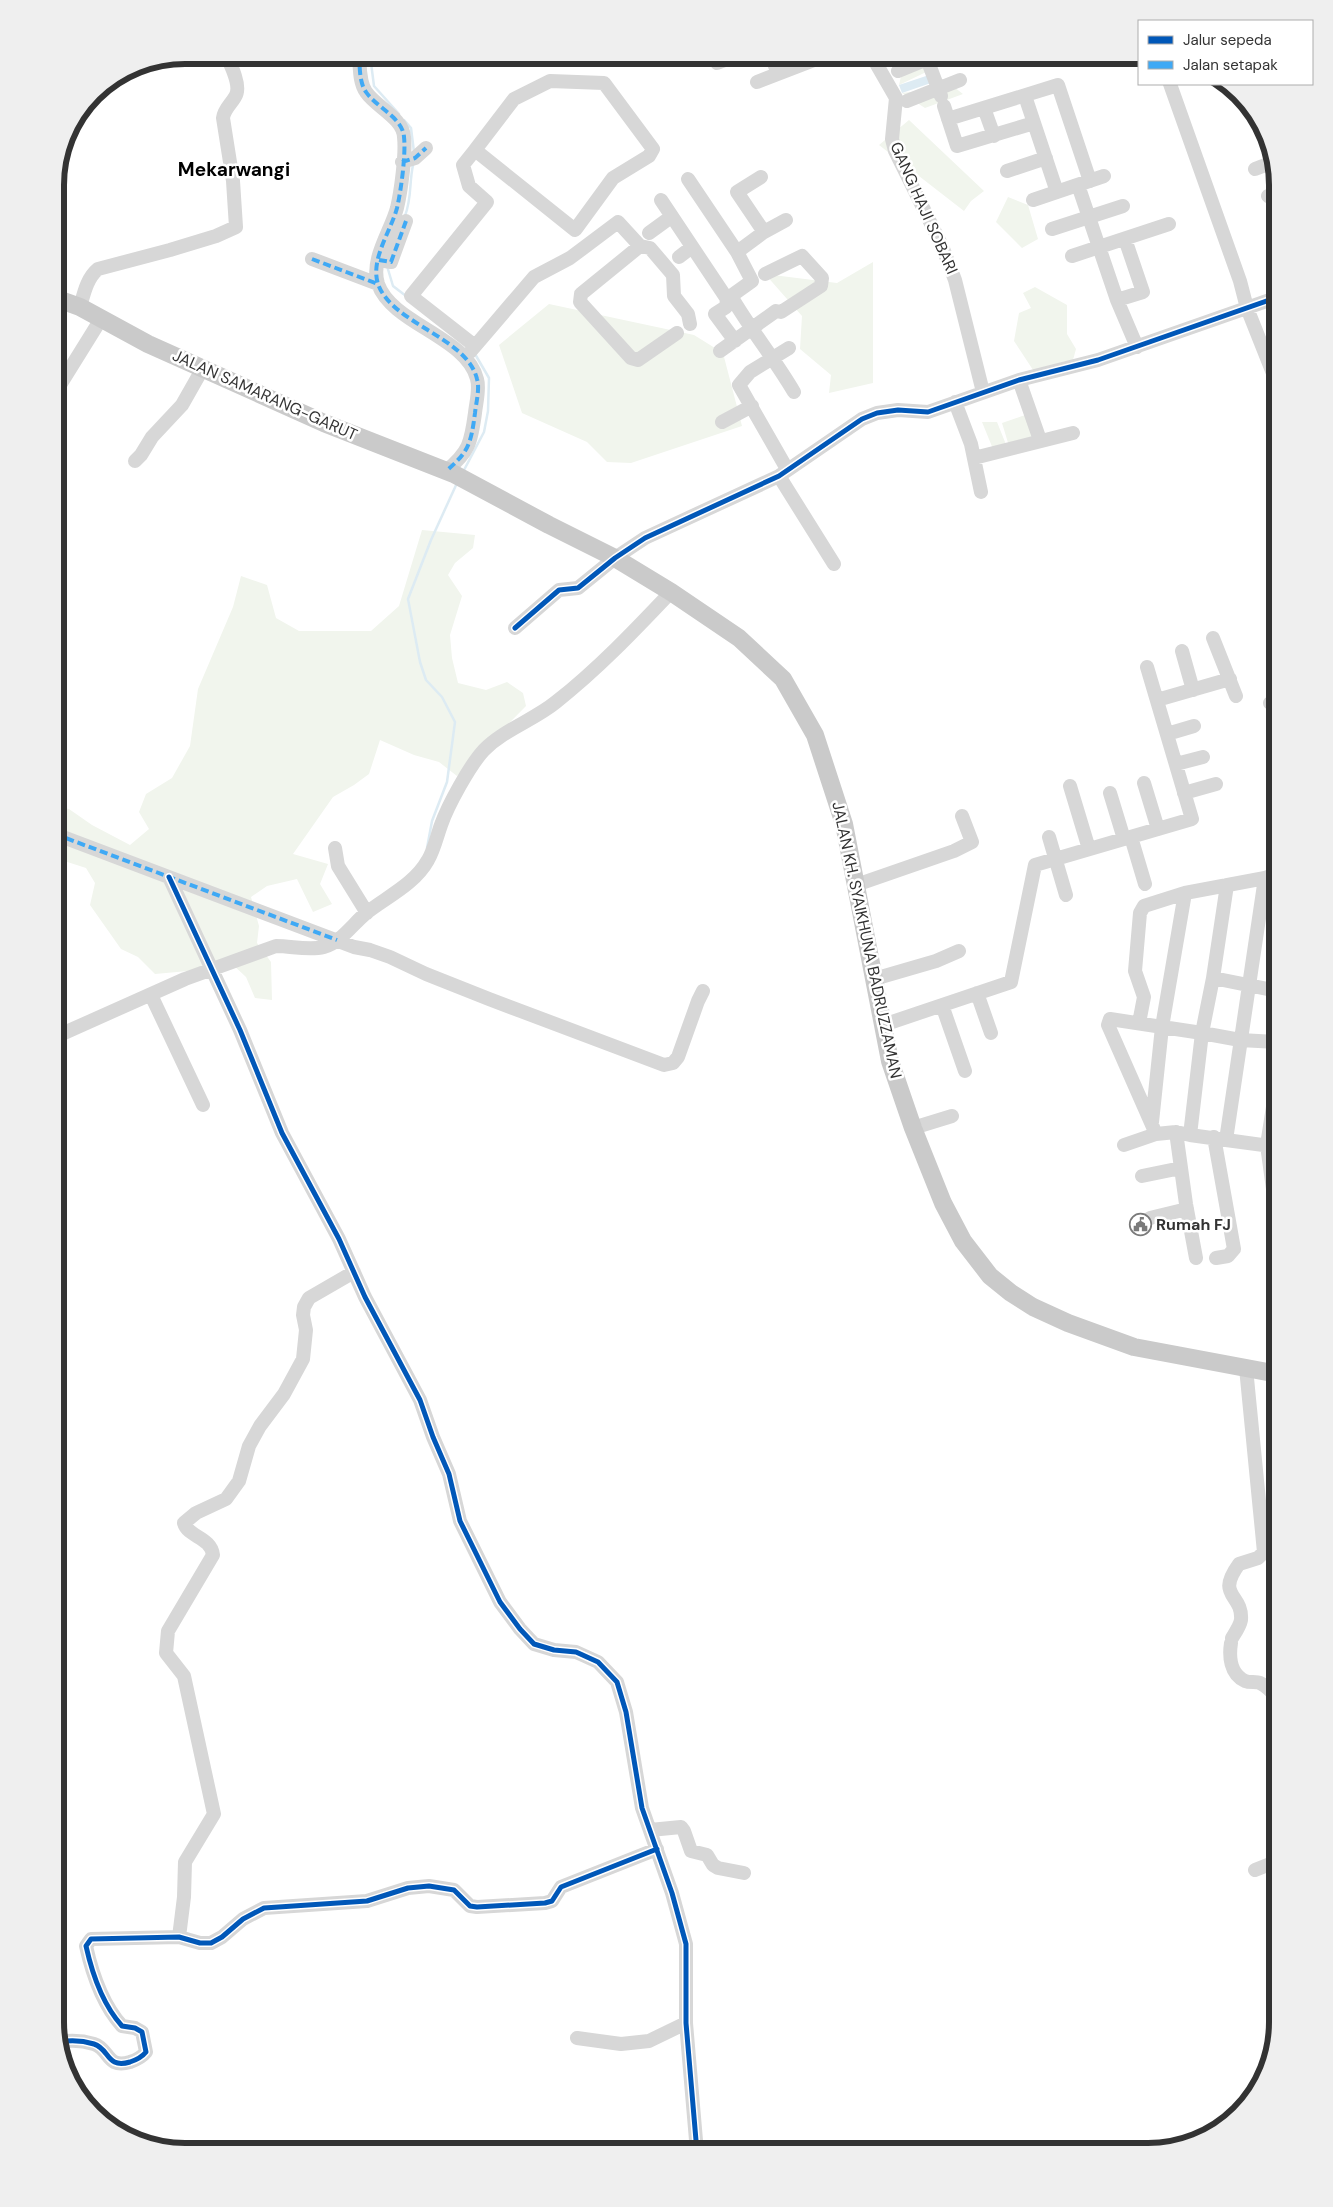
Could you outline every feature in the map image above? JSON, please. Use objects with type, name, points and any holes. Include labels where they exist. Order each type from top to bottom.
[{"type":"main road","name":"JALAN SAMARANG-GARUT","points":[[64,301],[80,307],[148,344],[324,423],[450,473],[477,486]]},
{"type":"main road","name":"JALAN KH. SYAIKHUNA BADRUZZAMAN","points":[[477,486],[615,558],[671,592],[739,638],[782,679],[815,735],[844,824],[890,1060],[913,1128],[943,1203],[963,1241],[990,1276],[1011,1293],[1033,1307],[1068,1323],[1134,1346],[1269,1372]]},
{"type":"street","points":[[80,307],[92,273],[98,269],[170,250],[216,236],[236,227],[233,181],[223,118],[225,111],[237,96],[238,88],[229,64]]},
{"type":"street","points":[[359,64],[360,74],[365,90],[376,105],[399,122],[403,130],[408,161],[378,284]]},
{"type":"street","points":[[774,64],[778,74]]},
{"type":"street","points":[[757,82],[804,64]]},
{"type":"street","name":"GANG HAJI SOBARI","points":[[876,64],[896,98],[892,139],[895,151],[942,246],[955,280],[983,392]]},
{"type":"street","points":[[898,70],[914,64]]},
{"type":"street","points":[[934,64],[943,103],[958,146],[1034,123]]},
{"type":"street","points":[[943,103],[960,80]]},
{"type":"street","points":[[450,473],[471,441],[478,380],[472,368],[469,353],[411,296],[487,202],[470,186],[463,165],[514,99],[550,81],[604,83],[653,149],[649,156],[613,178],[580,234],[475,150]]},
{"type":"street","points":[[907,101],[984,108],[1058,85],[1084,183],[1089,217],[1117,300],[1137,347]]},
{"type":"street","points":[[1170,85],[1240,281],[1247,308],[1269,363]]},
{"type":"street","points":[[1025,96],[1057,192]]},
{"type":"street","points":[[984,108],[994,136]]},
{"type":"street","points":[[408,161],[426,148]]},
{"type":"street","points":[[1007,171],[1046,158]]},
{"type":"street","points":[[1256,169],[1267,164]]},
{"type":"street","points":[[1033,200],[1104,176]]},
{"type":"street","points":[[760,177],[737,192],[764,232]]},
{"type":"street","points":[[688,179],[737,252],[759,277]]},
{"type":"street","points":[[661,200],[751,330],[774,358],[794,392]]},
{"type":"street","points":[[1052,229],[1123,206]]},
{"type":"street","points":[[650,234],[671,217]]},
{"type":"street","points":[[312,259],[378,284],[390,302],[462,354],[469,353],[534,277],[570,258],[622,218],[640,246],[650,248],[673,275],[674,296],[688,314],[690,324]]},
{"type":"street","points":[[737,252],[764,232],[786,220]]},
{"type":"street","points":[[384,261],[406,221]]},
{"type":"street","points":[[1072,256],[1168,224]]},
{"type":"street","points":[[1117,300],[1143,292],[1126,239]]},
{"type":"street","points":[[640,246],[581,294],[580,302],[631,358],[638,360],[677,333]]},
{"type":"street","points":[[679,257],[692,247]]},
{"type":"street","points":[[720,351],[735,341],[751,330],[776,311],[781,312],[821,286],[822,278],[802,256],[759,277],[729,298],[726,307],[715,314],[735,341]]},
{"type":"street","points":[[515,628],[556,592],[578,588],[615,558],[645,538],[783,472],[821,449],[856,423],[878,413],[898,410],[928,412],[1019,380],[1098,360],[1269,300]]},
{"type":"street","points":[[64,379],[101,319]]},
{"type":"street","points":[[789,348],[750,372],[740,385],[783,472],[834,564]]},
{"type":"street","points":[[135,461],[152,437],[182,405],[203,368]]},
{"type":"street","points":[[1019,380],[1040,440]]},
{"type":"street","points":[[955,402],[974,458],[981,492]]},
{"type":"street","points":[[722,422],[752,406]]},
{"type":"street","points":[[974,458],[1073,433]]},
{"type":"street","points":[[64,1034],[185,979],[276,946],[311,949],[326,947],[336,940],[367,913],[408,883],[428,860],[448,807],[483,751],[505,733],[555,703],[610,654],[671,592]]},
{"type":"street","points":[[1213,638],[1236,696]]},
{"type":"street","points":[[1182,651],[1193,690]]},
{"type":"street","points":[[883,1025],[1011,982],[1036,865],[1192,819],[1147,667]]},
{"type":"street","points":[[1157,700],[1230,679]]},
{"type":"street","points":[[1167,734],[1194,726]]},
{"type":"street","points":[[1176,764],[1203,757]]},
{"type":"street","points":[[1144,783],[1158,829]]},
{"type":"street","points":[[1184,793],[1216,784]]},
{"type":"street","points":[[1070,786],[1089,849]]},
{"type":"street","points":[[1110,793],[1145,884]]},
{"type":"street","points":[[856,884],[972,842],[962,816]]},
{"type":"street","points":[[64,837],[354,947],[390,957],[471,992],[664,1065],[674,1063],[678,1057],[703,991]]},
{"type":"street","points":[[1049,837],[1066,895]]},
{"type":"street","points":[[335,848],[338,866],[367,913]]},
{"type":"street","points":[[169,877],[240,1030],[282,1133],[339,1238],[354,1272],[420,1400],[449,1474],[460,1521],[500,1602],[520,1630],[534,1644],[554,1650],[576,1652],[598,1662],[617,1682],[626,1712],[642,1808],[672,1893],[686,1944],[686,2023],[695,2143]]},
{"type":"street","points":[[1139,1023],[1144,996],[1135,971],[1140,913],[1148,904],[1185,893],[1269,877]]},
{"type":"street","points":[[1190,1135],[1202,1033],[1213,978],[1227,885]]},
{"type":"street","points":[[1216,1258],[1228,1256],[1234,1249],[1220,1138],[1269,890]]},
{"type":"street","points":[[1154,1129],[1162,1027],[1185,893]]},
{"type":"street","points":[[874,979],[929,963],[960,950]]},
{"type":"street","points":[[1213,978],[1269,989]]},
{"type":"street","points":[[977,993],[991,1033]]},
{"type":"street","points":[[152,995],[203,1104]]},
{"type":"street","points":[[942,1005],[965,1071]]},
{"type":"street","points":[[1154,1129],[1108,1025],[1108,1022],[1113,1018],[1240,1040],[1269,1042]]},
{"type":"street","points":[[913,1128],[952,1116]]},
{"type":"street","points":[[1124,1145],[1154,1129],[1269,1145]]},
{"type":"street","points":[[1176,1132],[1196,1258]]},
{"type":"street","points":[[1142,1176],[1181,1168]]},
{"type":"street","points":[[1150,1218],[1187,1209]]},
{"type":"street","points":[[179,1937],[184,1897],[185,1862],[214,1814],[184,1676],[166,1653],[168,1631],[213,1555],[209,1545],[203,1538],[187,1529],[184,1523],[196,1513],[226,1499],[239,1481],[249,1446],[260,1426],[284,1394],[303,1358],[306,1330],[303,1315],[304,1306],[309,1298],[354,1272]]},
{"type":"street","points":[[1246,1368],[1264,1552],[1258,1558],[1239,1564],[1228,1583],[1228,1589],[1238,1606],[1241,1619],[1232,1640],[1229,1657],[1236,1672],[1245,1681],[1258,1682],[1269,1690]]},
{"type":"street","points":[[650,1830],[681,1827],[691,1851],[707,1855],[713,1865],[718,1868],[744,1873]]},
{"type":"street","points":[[65,2042],[95,2044],[114,2062],[130,2062],[143,2056],[146,2052],[143,2035],[139,2030],[122,2026],[112,2013],[93,1972],[87,1943],[92,1939],[179,1937],[211,1943],[222,1937],[243,1920],[264,1908],[367,1901],[408,1888],[429,1886],[454,1890],[470,1906],[545,1903],[552,1901],[561,1887],[657,1849]]},
{"type":"street","points":[[1255,1870],[1269,1865]]},
{"type":"street","points":[[577,2038],[621,2044],[650,2041],[686,2023]]},
{"type":"shaded area","points":[[904,64],[943,64],[899,85]]},
{"type":"shaded area","points":[[929,75],[931,83],[902,93],[899,85]]},
{"type":"shaded area","points":[[954,87],[963,94],[925,108],[902,93]]},
{"type":"shaded area","points":[[909,120],[984,191],[971,201],[964,211],[879,145]]},
{"type":"shaded area","points":[[1008,197],[1028,205],[1038,239],[1022,248],[996,222]]},
{"type":"shaded area","points":[[873,262],[873,383],[829,393],[831,375],[800,349],[802,316],[765,274],[837,283]]},
{"type":"shaded area","points":[[1035,287],[1067,305],[1067,334],[1076,349],[1073,360],[1061,362],[1050,369],[1033,370],[1014,341],[1019,313],[1031,308],[1023,293]]},
{"type":"shaded area","points":[[549,304],[694,335],[723,353],[742,426],[631,463],[607,462],[587,442],[522,413],[499,345]]},
{"type":"shaded area","points":[[1025,415],[1033,437],[1009,446],[1002,423]]},
{"type":"shaded area","points":[[982,422],[997,422],[1007,447],[993,449]]},
{"type":"shaded area","points":[[422,530],[475,535],[473,548],[455,563],[448,575],[462,596],[450,635],[452,658],[458,683],[486,690],[507,682],[523,693],[526,706],[457,776],[439,762],[414,755],[380,740],[369,774],[333,797],[293,854],[328,864],[320,884],[332,904],[313,912],[297,879],[267,886],[251,897],[259,926],[257,943],[271,962],[272,1000],[255,998],[246,977],[231,963],[188,971],[155,974],[138,957],[121,949],[90,905],[95,883],[86,868],[64,861],[64,808],[69,809],[92,825],[130,845],[149,829],[139,812],[146,794],[172,778],[190,746],[198,689],[233,607],[241,576],[267,585],[276,618],[299,631],[371,631],[399,606]]},
{"type":"waterway","points":[[371,64],[374,86],[399,114]]},
{"type":"waterway","points":[[404,120],[411,128],[414,152]]},
{"type":"waterway","points":[[405,216],[409,203],[413,165]]},
{"type":"waterway","points":[[387,266],[393,286],[406,296]]},
{"type":"waterway","points":[[463,472],[484,432],[488,411],[489,378],[475,354]]},
{"type":"waterway","points":[[427,848],[432,821],[447,782],[455,722],[442,697],[426,680],[420,662],[408,599],[431,540],[457,483]]},
{"type":"marked path","points":[[359,64],[362,84],[366,92],[394,118],[399,124],[404,137],[404,162],[400,192],[397,208],[379,255],[376,274],[378,284],[386,298],[398,310],[459,352],[470,364],[477,379],[478,396],[468,446],[460,458],[446,471]]},
{"type":"marked path","points":[[402,162],[415,158],[426,148]]},
{"type":"marked path","points":[[379,260],[391,262],[406,221]]},
{"type":"marked path","points":[[312,259],[378,284]]},
{"type":"marked path","points":[[64,837],[337,940]]},
{"type":"cycle path","points":[[515,628],[559,590],[578,588],[615,558],[645,538],[779,476],[862,419],[877,413],[898,410],[928,412],[1019,380],[1098,360],[1269,300]]},
{"type":"cycle path","points":[[169,877],[240,1030],[282,1133],[339,1239],[365,1297],[420,1400],[449,1474],[460,1521],[500,1602],[534,1644],[554,1650],[576,1652],[598,1662],[617,1682],[626,1712],[642,1808],[672,1893],[686,1944],[686,2023],[696,2143]]},
{"type":"cycle path","points":[[65,2041],[86,2042],[99,2046],[116,2063],[132,2061],[141,2057],[146,2052],[142,2032],[135,2028],[122,2026],[104,1999],[91,1967],[86,1946],[91,1939],[179,1937],[200,1943],[211,1943],[222,1937],[243,1919],[264,1908],[367,1901],[408,1888],[429,1886],[454,1890],[470,1906],[545,1903],[552,1901],[561,1887],[657,1849]]},
{"type":"place","name":"Rumah FJ","points":[[1140,1224]]},
{"type":"district","name":"Mekarwangi","points":[[234,169]]}]
